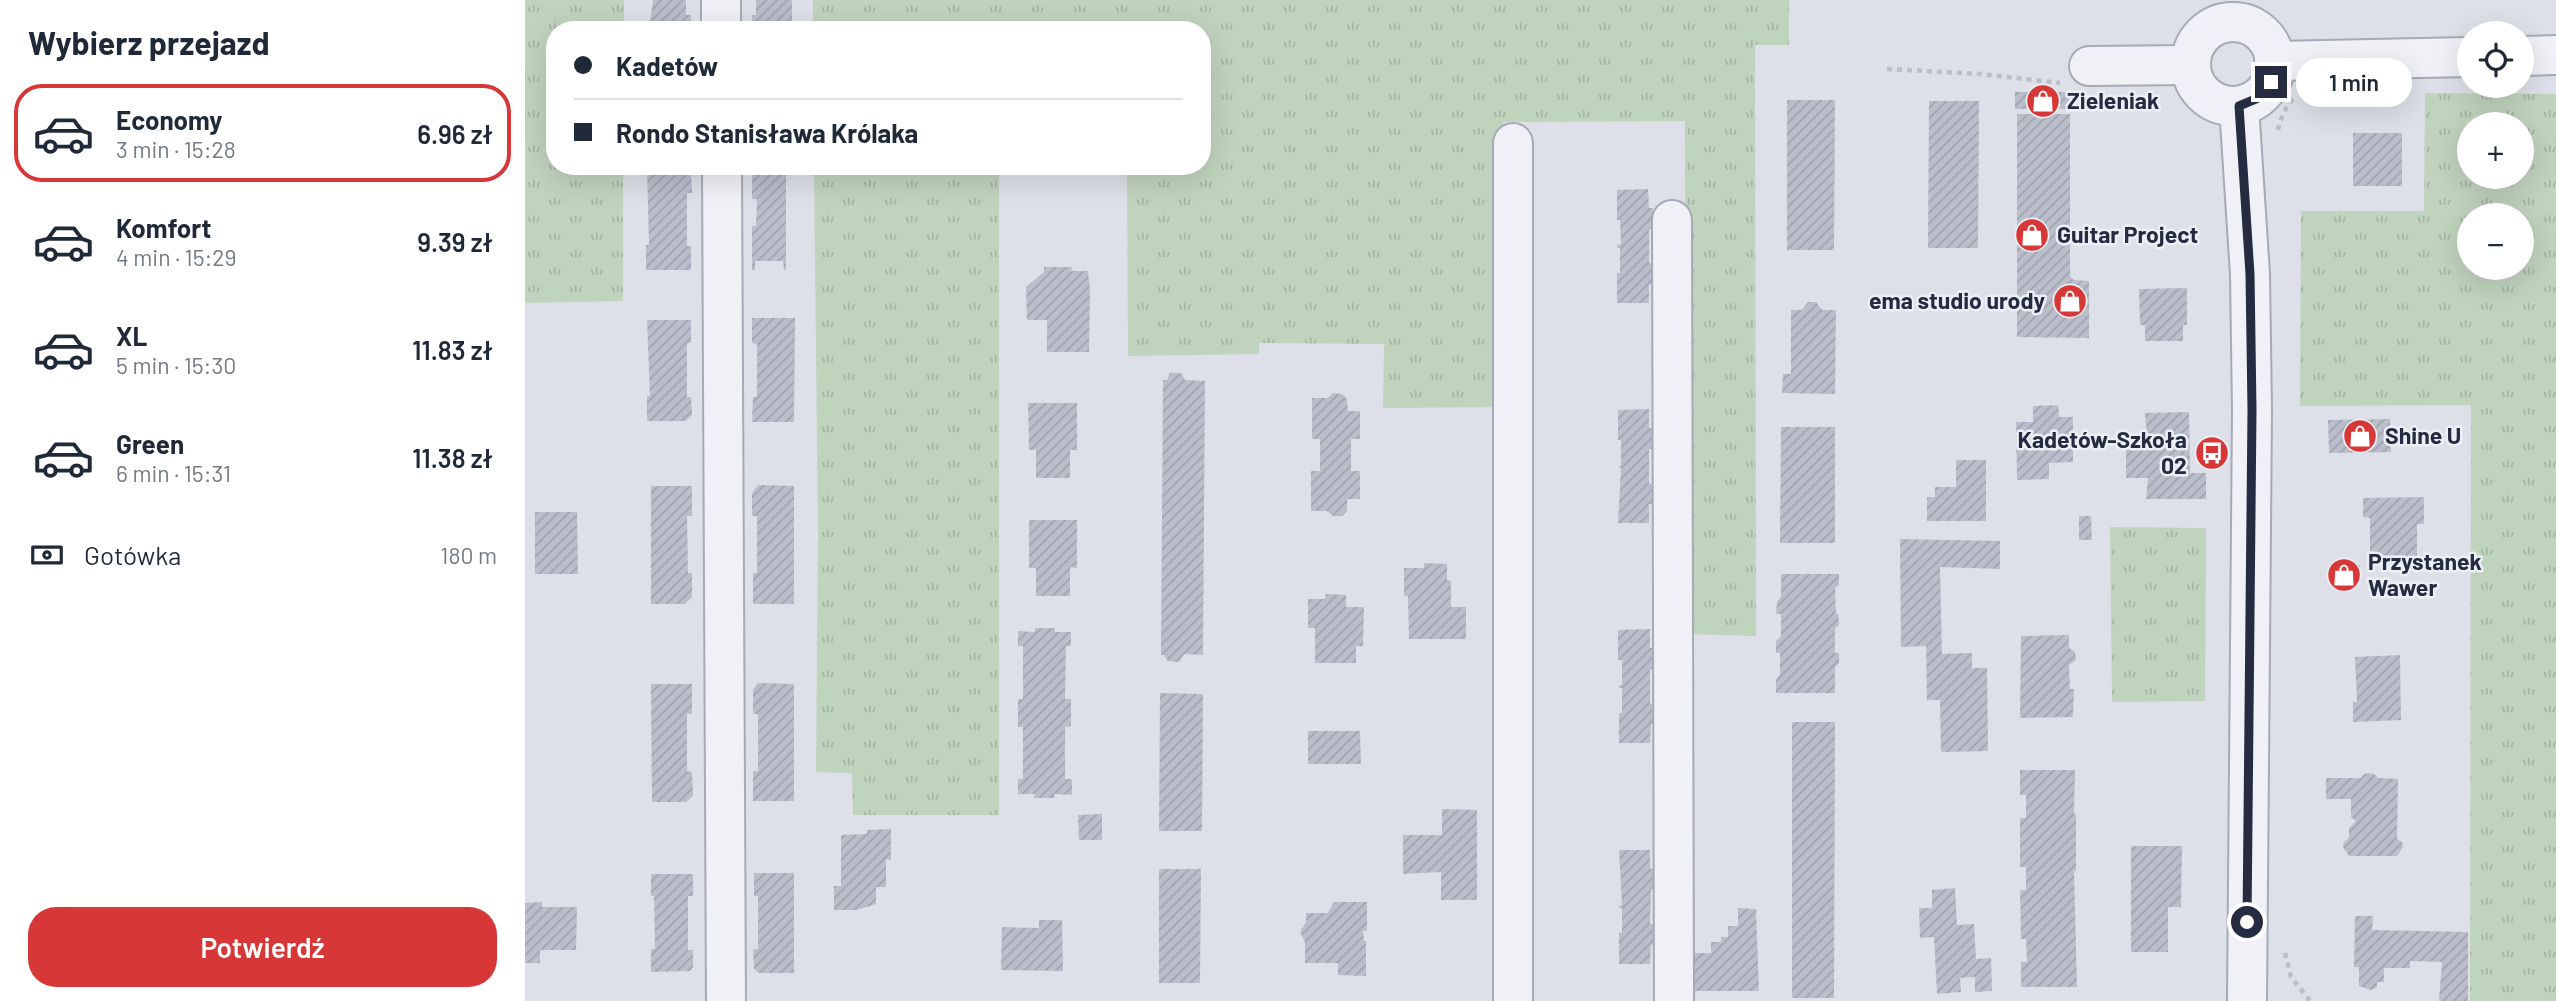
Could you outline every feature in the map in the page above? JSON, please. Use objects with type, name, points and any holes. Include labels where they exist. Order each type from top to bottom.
[{"type":"street","points":[[721,0],[721,21]]},
{"type":"street","points":[[2234,11],[2266,39],[2274,61],[2271,82],[2265,90],[2258,98],[2239,106],[2216,103],[2206,96],[2198,88],[2190,65],[2199,40],[2234,11]]},
{"type":"street","points":[[2534,56],[2556,55]]},
{"type":"street","points":[[2274,61],[2457,57]]},
{"type":"street","points":[[2075,74],[2190,65]]},
{"type":"street","points":[[2239,106],[2250,274],[2252,410],[2247,1001]]},
{"type":"street","points":[[1513,143],[1513,1001]]},
{"type":"street","points":[[722,175],[726,1001]]},
{"type":"street","points":[[1672,220],[1675,1001]]},
{"type":"path","points":[[1887,69],[1981,74],[2075,74]]},
{"type":"green space","points":[[525,0],[624,0],[624,21],[546,21],[546,175],[623,175],[623,301],[525,303]]},
{"type":"green space","points":[[813,0],[1789,0],[1789,45],[1755,45],[1756,636],[1686,634],[1685,121],[1503,122],[1501,407],[1383,408],[1384,344],[1259,343],[1259,354],[1128,356],[1127,175],[1211,175],[1211,21],[813,21]]},
{"type":"green space","points":[[2425,93],[2457,93],[2457,98],[2534,98],[2534,94],[2556,94],[2556,1001],[2470,1001],[2471,405],[2300,406],[2301,211],[2424,211]]},
{"type":"green space","points":[[814,175],[999,175],[999,815],[853,815],[852,773],[816,772],[818,535]]},
{"type":"green space","points":[[2110,527],[2206,528],[2205,701],[2112,702]]},
{"type":"building","points":[[653,0],[686,0],[686,15],[691,15],[691,21],[650,21]]},
{"type":"building","points":[[756,0],[792,0],[792,21],[752,21],[752,15],[756,15]]},
{"type":"building","name":"Zieleniak","points":[[2015,92],[2070,92],[2070,109],[2015,109]]},
{"type":"building","points":[[1787,100],[1835,100],[1834,250],[1787,250]]},
{"type":"building","points":[[1929,101],[1979,101],[1978,248],[1928,248]]},
{"type":"building","points":[[2017,114],[2070,114],[2070,277],[2074,280],[2089,281],[2089,338],[2017,337]]},
{"type":"building","points":[[2353,133],[2402,133],[2402,186],[2353,186]]},
{"type":"building","points":[[647,175],[691,175],[692,193],[687,193],[687,246],[691,246],[691,270],[646,270],[646,245],[649,245]]},
{"type":"building","points":[[752,175],[786,175],[786,270],[783,261],[755,261],[755,270],[752,270],[752,226],[756,226],[757,199],[752,199]]},
{"type":"building","points":[[1648,189],[1649,208],[1653,208],[1653,229],[1649,229],[1649,263],[1654,263],[1653,284],[1649,284],[1649,303],[1617,303],[1620,248],[1617,248],[1617,245],[1621,244],[1620,220],[1617,220],[1617,190]]},
{"type":"building","points":[[1044,267],[1072,267],[1071,271],[1088,271],[1089,352],[1047,352],[1047,320],[1027,320],[1026,287],[1044,272]]},
{"type":"building","points":[[2187,288],[2187,325],[2183,325],[2183,341],[2145,341],[2145,325],[2140,325],[2139,289]]},
{"type":"building","points":[[1808,302],[1816,302],[1822,310],[1836,310],[1835,394],[1782,393],[1783,374],[1791,374],[1791,310],[1802,310]]},
{"type":"building","points":[[752,318],[795,318],[794,422],[752,422],[753,397],[757,397],[757,344],[752,343]]},
{"type":"building","points":[[647,320],[691,320],[691,343],[687,343],[687,397],[691,397],[692,415],[686,421],[647,421],[647,396],[650,396]]},
{"type":"building","points":[[1170,373],[1181,373],[1185,380],[1205,381],[1203,655],[1184,654],[1179,662],[1168,661],[1161,655],[1163,380],[1167,380]]},
{"type":"building","points":[[1333,393],[1342,394],[1347,399],[1348,411],[1360,411],[1360,439],[1351,439],[1351,471],[1360,471],[1360,499],[1347,499],[1347,511],[1342,516],[1333,516],[1327,511],[1311,511],[1311,471],[1320,471],[1320,439],[1312,439],[1312,398],[1328,398]]},
{"type":"building","points":[[1028,403],[1077,403],[1077,450],[1070,450],[1070,478],[1036,478],[1036,450],[1029,450]]},
{"type":"building","points":[[2058,405],[2059,417],[2073,417],[2073,462],[2049,463],[2049,479],[2017,480],[2016,422],[2033,422],[2033,406]]},
{"type":"building","points":[[1649,409],[1649,428],[1654,428],[1654,449],[1649,449],[1649,484],[1654,484],[1654,504],[1649,504],[1649,523],[1618,523],[1621,440],[1618,440],[1618,410]]},
{"type":"building","points":[[2189,412],[2190,473],[2206,473],[2206,499],[2146,499],[2148,478],[2126,478],[2126,447],[2148,447],[2145,413]]},
{"type":"building","name":"Shine U","points":[[2390,419],[2391,452],[2329,453],[2328,420]]},
{"type":"building","points":[[1781,427],[1835,427],[1835,543],[1780,543]]},
{"type":"building","points":[[1956,460],[1986,460],[1986,521],[1927,521],[1927,497],[1935,497],[1935,487],[1956,487]]},
{"type":"building","points":[[758,485],[794,486],[794,604],[753,604],[753,573],[757,573],[757,516],[752,516],[752,493]]},
{"type":"building","points":[[651,486],[692,486],[692,516],[687,516],[688,573],[692,573],[692,597],[685,604],[651,604]]},
{"type":"building","points":[[2424,497],[2424,524],[2417,524],[2417,559],[2370,559],[2370,518],[2363,517],[2363,498]]},
{"type":"building","points":[[535,512],[577,512],[578,574],[535,574]]},
{"type":"building","points":[[2079,516],[2091,516],[2092,540],[2079,540]]},
{"type":"building","points":[[1029,520],[1077,520],[1077,568],[1070,567],[1070,596],[1036,596],[1036,568],[1029,568]]},
{"type":"building","points":[[1900,539],[2000,541],[2000,569],[1940,567],[1942,654],[1972,653],[1972,668],[1987,668],[1988,751],[1941,752],[1940,700],[1927,700],[1926,646],[1901,647]]},
{"type":"building","points":[[1424,563],[1447,564],[1447,580],[1451,581],[1451,607],[1466,607],[1466,639],[1409,639],[1404,568],[1424,568]]},
{"type":"building","name":"Przystanek Wawer","points":[[2330,565],[2360,565],[2359,584],[2329,584]]},
{"type":"building","points":[[1781,574],[1839,574],[1839,585],[1835,588],[1839,625],[1835,628],[1835,653],[1839,653],[1839,663],[1835,667],[1835,693],[1776,693],[1776,680],[1780,675],[1780,653],[1776,653],[1776,641],[1781,636],[1781,614],[1776,614],[1777,602],[1781,597]]},
{"type":"building","points":[[1326,594],[1346,595],[1346,607],[1364,607],[1363,646],[1356,646],[1356,663],[1315,663],[1315,628],[1308,628],[1308,599],[1325,599]]},
{"type":"building","points":[[1035,628],[1055,628],[1055,632],[1071,632],[1071,646],[1066,646],[1065,699],[1071,699],[1071,726],[1065,727],[1065,779],[1072,779],[1072,795],[1054,794],[1055,798],[1034,798],[1035,794],[1018,794],[1018,779],[1023,779],[1023,727],[1018,727],[1018,699],[1023,699],[1023,646],[1018,646],[1018,631],[1035,632]]},
{"type":"building","points":[[1650,629],[1650,648],[1655,648],[1655,669],[1650,669],[1650,704],[1655,704],[1655,724],[1651,724],[1650,743],[1619,743],[1622,660],[1618,660],[1618,630]]},
{"type":"building","points":[[2069,635],[2069,648],[2075,652],[2076,660],[2069,665],[2070,689],[2074,689],[2073,717],[2020,718],[2021,636]]},
{"type":"building","points":[[2400,655],[2401,720],[2353,722],[2353,702],[2357,702],[2355,657]]},
{"type":"building","points":[[758,683],[794,684],[794,801],[753,801],[753,771],[758,771],[758,714],[753,714],[753,690]]},
{"type":"building","points":[[651,684],[692,684],[692,714],[687,714],[687,771],[692,772],[693,796],[686,802],[652,802]]},
{"type":"building","points":[[1160,693],[1203,694],[1202,831],[1159,831]]},
{"type":"building","points":[[1792,722],[1835,722],[1834,998],[1792,998]]},
{"type":"building","points":[[1308,731],[1360,731],[1361,764],[1308,764]]},
{"type":"building","points":[[2020,770],[2075,770],[2077,987],[2021,987],[2021,962],[2027,962],[2026,939],[2021,939],[2020,890],[2026,890],[2026,867],[2020,867],[2020,818],[2026,818],[2026,795],[2020,795]]},
{"type":"building","points":[[2369,773],[2378,778],[2398,779],[2397,839],[2402,842],[2403,847],[2397,856],[2349,856],[2343,847],[2349,838],[2349,828],[2356,821],[2351,817],[2351,799],[2326,799],[2326,778],[2361,778]]},
{"type":"building","points":[[1442,809],[1477,810],[1477,900],[1441,900],[1441,872],[1403,874],[1403,835],[1442,835]]},
{"type":"building","points":[[1102,814],[1102,840],[1079,840],[1078,815]]},
{"type":"building","points":[[891,829],[891,860],[886,859],[886,887],[876,887],[876,904],[857,910],[834,910],[834,886],[841,886],[841,835],[867,834],[867,830]]},
{"type":"building","points":[[2131,846],[2182,846],[2181,907],[2168,907],[2168,952],[2131,952]]},
{"type":"building","points":[[1619,850],[1650,850],[1650,869],[1655,869],[1655,889],[1651,889],[1650,924],[1655,924],[1655,945],[1651,945],[1650,964],[1619,964],[1622,908],[1619,906],[1622,905]]},
{"type":"building","points":[[1159,869],[1201,869],[1200,983],[1159,983]]},
{"type":"building","points":[[754,873],[794,873],[794,973],[759,973],[754,969],[753,949],[758,949],[758,896],[754,896]]},
{"type":"building","points":[[651,874],[693,874],[693,896],[688,896],[688,950],[693,950],[693,967],[690,971],[651,972],[651,949],[655,949]]},
{"type":"building","points":[[1955,888],[1957,925],[1974,924],[1976,959],[1991,958],[1992,991],[1975,992],[1975,977],[1960,978],[1961,992],[1937,994],[1934,937],[1920,938],[1919,908],[1932,908],[1932,890]]},
{"type":"building","points":[[542,902],[542,907],[577,907],[576,950],[540,950],[540,963],[525,963],[525,903]]},
{"type":"building","points":[[1334,902],[1367,902],[1367,931],[1363,931],[1366,941],[1366,976],[1338,975],[1338,963],[1305,963],[1305,942],[1300,932],[1306,922],[1306,913],[1328,913]]},
{"type":"building","points":[[1738,908],[1756,909],[1759,991],[1691,991],[1693,953],[1711,953],[1711,942],[1721,942],[1721,937],[1728,937],[1728,926],[1738,926]]},
{"type":"building","points":[[2355,916],[2373,916],[2372,930],[2468,932],[2468,1001],[2439,1001],[2442,962],[2410,961],[2410,968],[2384,968],[2384,982],[2377,982],[2377,987],[2371,990],[2359,986],[2359,967],[2354,967]]},
{"type":"building","points":[[1039,920],[1062,920],[1063,971],[1001,970],[1002,927],[1039,928]]},
{"type":"place","name":"Zieleniak","points":[[2043,101]]},
{"type":"place","name":"Guitar Project","points":[[2032,235]]},
{"type":"place","name":"ema studio urody","points":[[2070,301]]},
{"type":"place","name":"Shine U","points":[[2360,436]]},
{"type":"place","name":"Kadetów-Szkoła 02","points":[[2212,453]]},
{"type":"place","name":"Przystanek Wawer","points":[[2344,575]]},
{"type":"route","points":[[2247,922],[2252,410],[2250,274],[2239,106],[2258,98],[2271,82]]}]
